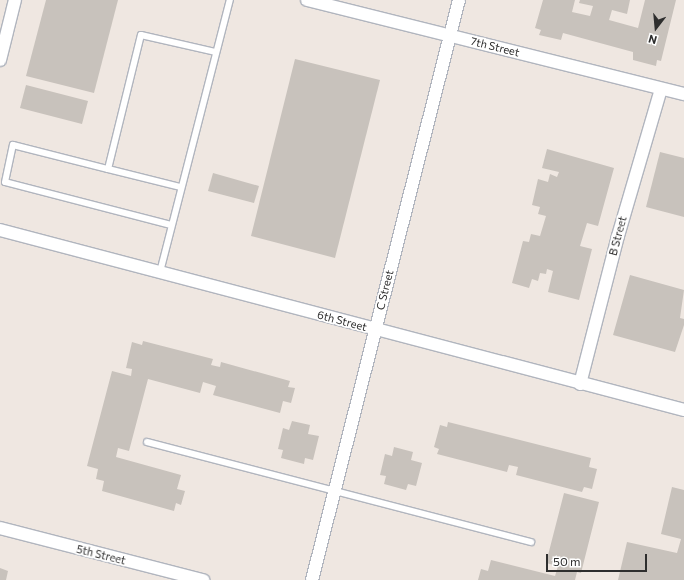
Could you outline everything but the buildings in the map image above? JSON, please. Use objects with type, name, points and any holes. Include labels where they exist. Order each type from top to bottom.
[{"type":"street","points":[[0,60],[15,0]]},
{"type":"street","name":"7th Street","points":[[307,0],[684,94]]},
{"type":"street","name":"C Street","points":[[312,580],[459,0]]},
{"type":"street","name":"B Street","points":[[580,384],[618,236],[661,89]]},
{"type":"street","name":"6th Street","points":[[0,230],[580,384],[684,410]]},
{"type":"street","name":"5th Street","points":[[0,528],[203,580]]},
{"type":"lane","points":[[160,272],[180,187],[230,0]]},
{"type":"lane","points":[[108,169],[141,34],[216,52]]},
{"type":"lane","points":[[171,225],[4,182],[13,145],[180,187]]},
{"type":"lane","points":[[146,442],[531,542]]}]
